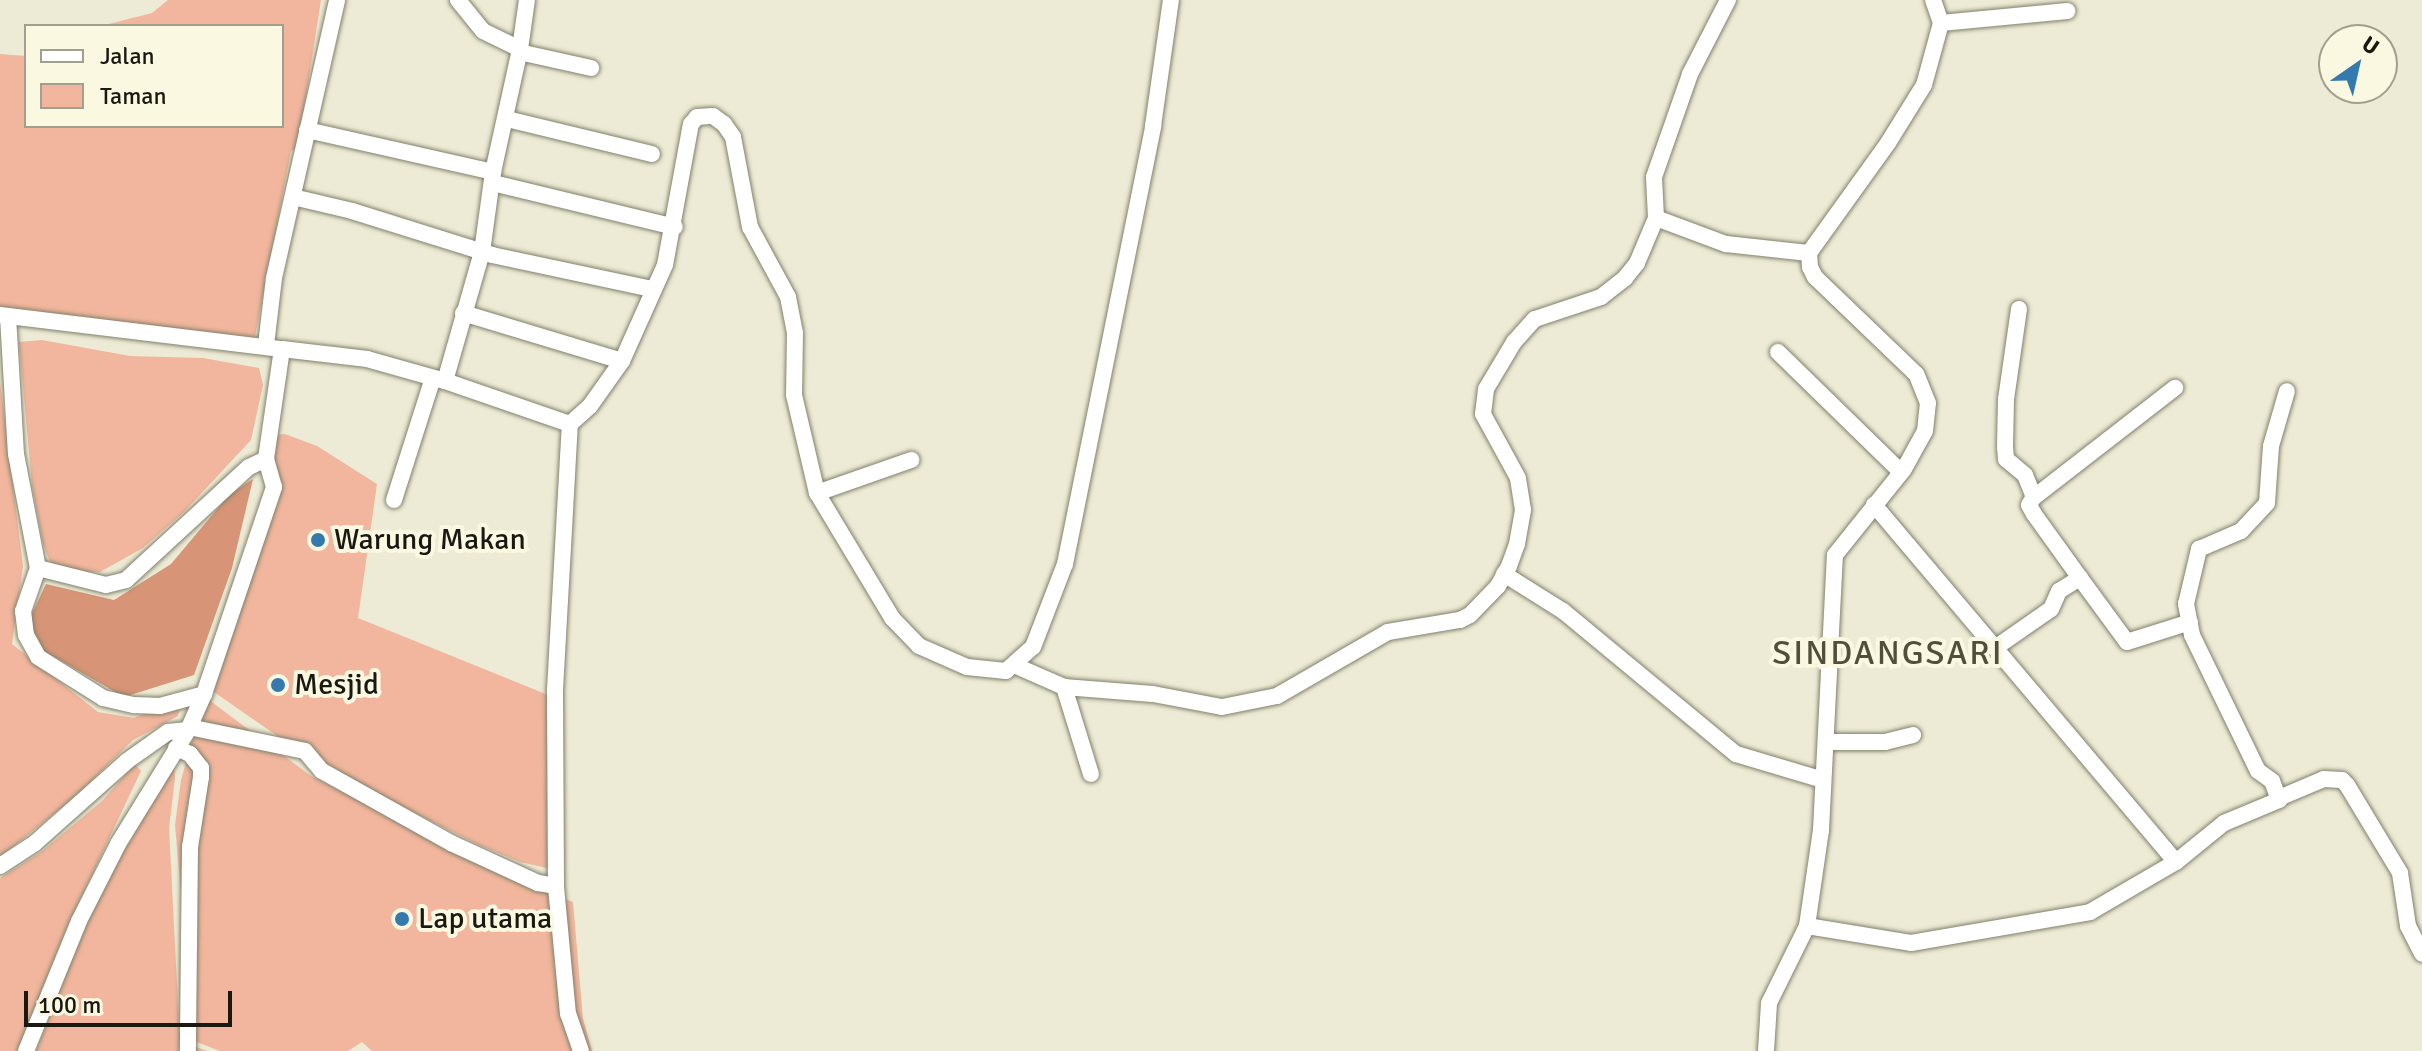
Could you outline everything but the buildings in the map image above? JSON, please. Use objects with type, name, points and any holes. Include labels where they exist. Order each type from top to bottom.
[{"type":"street","points":[[26,1051],[79,921],[118,844],[189,728],[204,694],[274,487],[266,459],[274,347],[274,278],[337,0]]},
{"type":"street","points":[[458,0],[483,31],[519,50],[591,68]]},
{"type":"street","points":[[394,500],[463,313],[482,252],[527,0]]},
{"type":"street","points":[[581,1051],[568,1014],[556,886],[555,690],[570,424],[590,406],[622,361],[665,265],[675,227],[688,131],[697,117],[713,116],[724,124],[733,137],[750,227],[788,297],[795,333],[794,395],[817,493],[892,618],[919,646],[984,671],[1006,671],[1033,647],[1065,564],[1153,126],[1171,0]]},
{"type":"street","points":[[1014,665],[1064,687],[1153,694],[1222,707],[1277,696],[1388,632],[1470,615],[1504,574],[1517,544],[1523,510],[1518,478],[1483,414],[1486,389],[1514,342],[1535,319],[1601,297],[1625,278],[1637,263],[1656,218],[1654,177],[1690,74],[1728,0]]},
{"type":"street","points":[[1766,1051],[1769,1003],[1807,926],[1821,830],[1835,555],[1901,472],[1925,431],[1928,403],[1916,374],[1815,277],[1809,253],[1818,236],[1888,143],[1924,85],[1941,23],[1933,0]]},
{"type":"street","points":[[1941,23],[2067,11]]},
{"type":"street","points":[[507,119],[652,154]]},
{"type":"street","points":[[307,130],[675,227]]},
{"type":"street","points":[[293,197],[352,211],[482,252],[652,289]]},
{"type":"street","points":[[1656,218],[1726,244],[1809,253]]},
{"type":"street","points":[[2019,309],[2006,399],[2005,447],[2006,459],[2025,475],[2034,497]]},
{"type":"street","points":[[463,313],[622,361]]},
{"type":"street","points":[[204,694],[160,706],[134,705],[103,698],[38,657],[26,635],[23,611],[38,568],[16,454],[4,316],[367,359],[570,424]]},
{"type":"street","points":[[1778,352],[1901,472]]},
{"type":"street","points":[[2175,388],[2034,497],[2029,505],[2127,642],[2190,622]]},
{"type":"street","points":[[2279,798],[2269,777],[2258,771],[2192,635],[2186,604],[2199,549],[2241,531],[2267,503],[2271,446],[2287,391]]},
{"type":"street","points":[[38,568],[106,585],[126,580],[249,467],[266,459]]},
{"type":"street","points":[[817,493],[911,460]]},
{"type":"street","points":[[1874,504],[2176,862]]},
{"type":"street","points":[[1504,574],[1563,611],[1736,754],[1823,780]]},
{"type":"street","points":[[1995,648],[2051,609],[2059,591],[2080,578]]},
{"type":"street","points":[[1064,687],[1091,774]]},
{"type":"street","points":[[0,866],[35,843],[127,761],[168,732],[189,728],[300,749],[322,771],[451,843],[538,883],[556,886]]},
{"type":"street","points":[[1826,742],[1885,742],[1913,735]]},
{"type":"street","points":[[176,748],[190,754],[201,768],[190,847],[189,1050]]},
{"type":"street","points":[[1807,926],[1911,943],[2090,912],[2176,862],[2205,842],[2224,823],[2277,803],[2279,798],[2324,779],[2342,780],[2347,785],[2400,873],[2408,926],[2422,954]]},
{"type":"green space","points":[[168,0],[321,0],[298,147],[291,151],[255,337],[246,343],[0,313],[0,54],[24,56],[24,128],[284,128],[284,24],[109,24],[152,13]]},
{"type":"green space","points":[[42,340],[130,356],[203,358],[259,368],[263,385],[251,440],[184,512],[143,548],[100,572],[66,571],[50,562],[43,544],[32,485],[19,342]]},
{"type":"green space","points":[[0,382],[23,566],[12,644],[98,712],[134,718],[182,698],[178,716],[133,740],[75,797],[0,857]]},
{"type":"green space","points":[[285,434],[317,446],[377,484],[358,618],[548,695],[551,869],[520,862],[479,845],[319,765],[204,685],[248,578],[276,446],[274,435]]},
{"type":"green space","points":[[205,697],[311,776],[522,884],[573,902],[583,1019],[592,1051],[372,1051],[362,1042],[348,1051],[220,1051],[194,1041],[175,825],[181,780]]},
{"type":"green space","points":[[166,762],[174,763],[175,778],[169,828],[180,1042],[208,1051],[36,1051],[91,911]]},
{"type":"green space","points":[[135,764],[141,771],[71,919],[17,1051],[0,1051],[0,878],[41,852],[102,801]]},
{"type":"shaded area","points":[[253,479],[232,568],[194,675],[124,697],[44,651],[28,634],[29,620],[46,584],[114,600],[171,564],[229,495]]},
{"type":"place","name":"Warung Makan","points":[[318,540]]},
{"type":"place","name":"Mesjid","points":[[278,685]]},
{"type":"place","name":"Lap utama","points":[[402,919]]},
{"type":"district","name":"SINDANGSARI","points":[[1888,654]]}]
